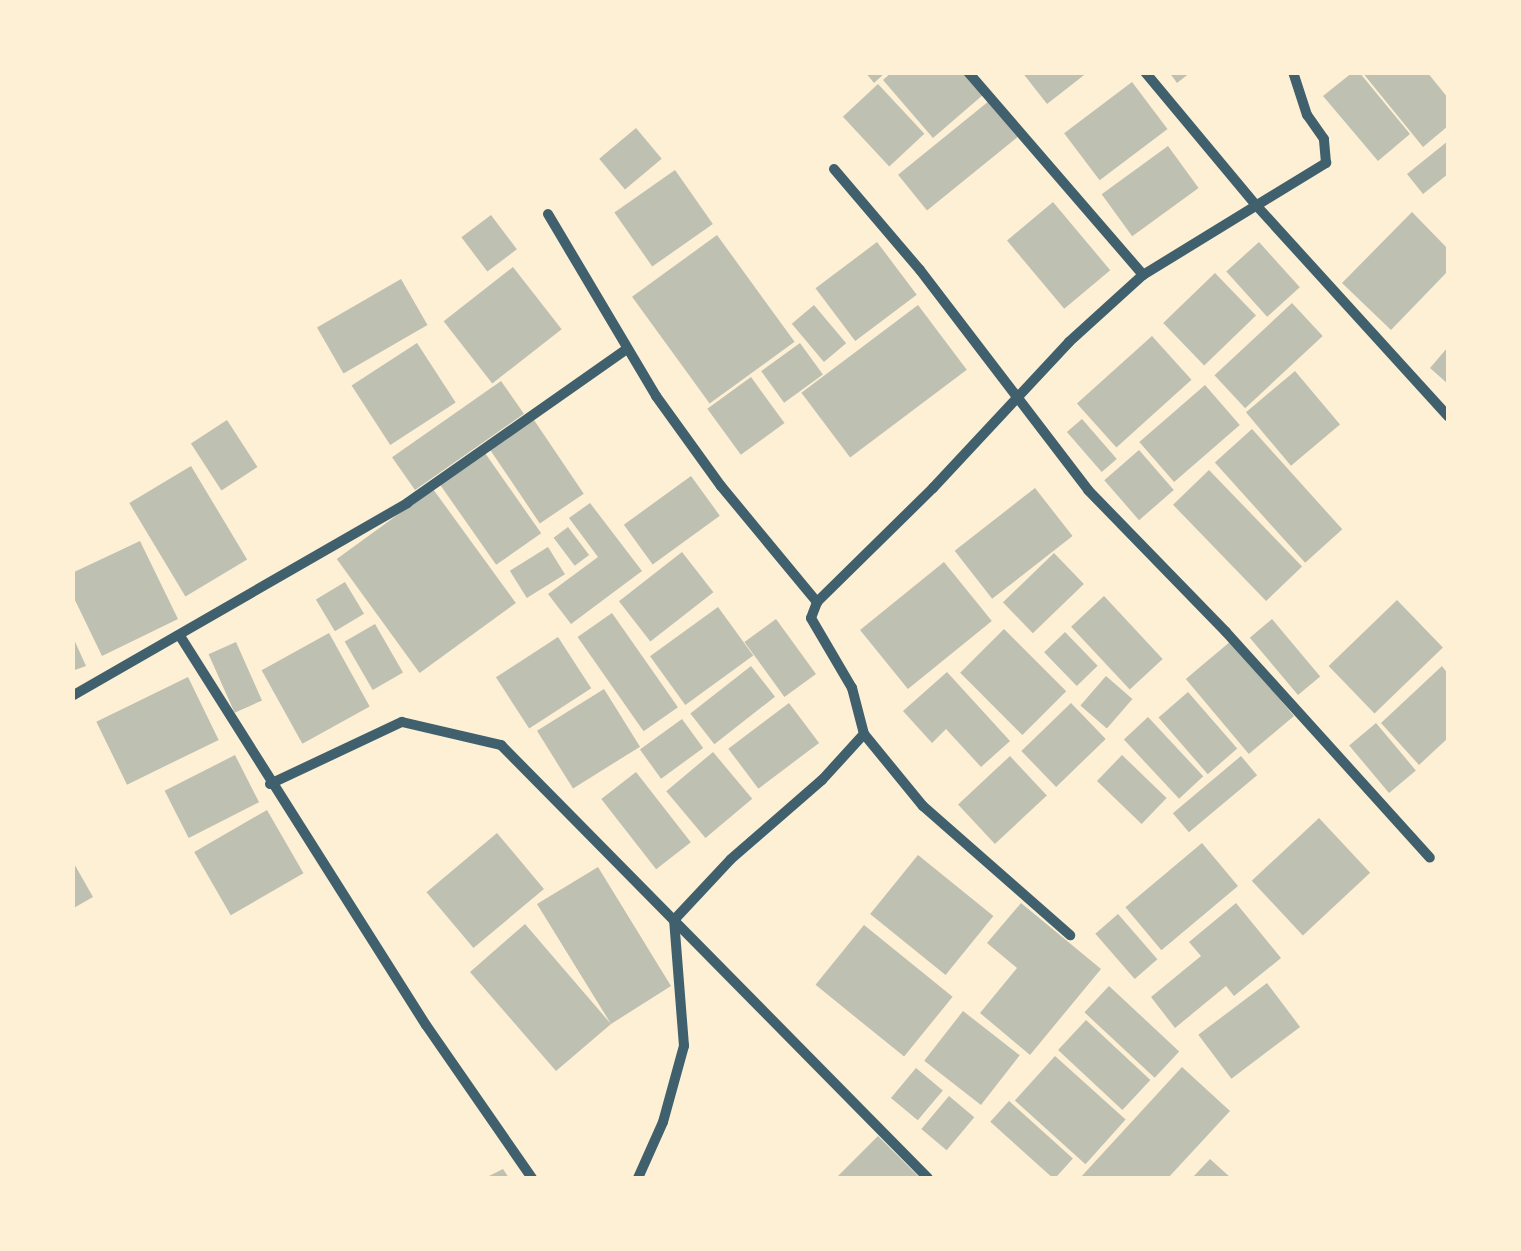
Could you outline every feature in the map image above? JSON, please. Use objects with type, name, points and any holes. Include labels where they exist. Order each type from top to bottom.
[{"type":"street","points":[[968,72],[1143,275]]},
{"type":"street","points":[[1145,72],[1256,204],[1448,416]]},
{"type":"street","points":[[1070,936],[923,806],[864,734],[852,688],[811,618],[817,602],[1068,342],[1143,275],[1326,163],[1324,139],[1308,114],[1293,72]]},
{"type":"street","points":[[834,169],[920,270],[1088,490],[1226,632],[1430,858]]},
{"type":"street","points":[[548,214],[627,349],[721,486],[817,602]]},
{"type":"street","points":[[72,696],[407,504],[627,349]]},
{"type":"street","points":[[180,636],[270,784],[532,1178]]},
{"type":"street","points":[[270,784],[402,722],[501,745],[610,861],[674,920],[928,1178]]},
{"type":"street","points":[[638,1178],[663,1122],[684,1046],[674,920],[731,859],[822,780],[864,734]]},
{"type":"building","points":[[865,72],[886,72],[874,83]]},
{"type":"building","points":[[892,72],[965,72],[984,94],[933,138],[883,80]]},
{"type":"building","points":[[1022,72],[1088,72],[1047,104]]},
{"type":"building","points":[[1169,72],[1191,72],[1177,83]]},
{"type":"building","points":[[1353,72],[1359,72],[1410,134],[1378,161],[1323,96]]},
{"type":"building","points":[[1362,72],[1427,72],[1448,98],[1448,126],[1423,147]]},
{"type":"building","points":[[1132,82],[1168,129],[1100,180],[1064,133]]},
{"type":"building","points":[[878,84],[924,134],[889,166],[843,117]]},
{"type":"building","points":[[989,101],[1018,137],[927,210],[898,175]]},
{"type":"building","points":[[636,128],[662,159],[625,189],[599,159]]},
{"type":"building","points":[[1448,141],[1448,174],[1423,194],[1407,174]]},
{"type":"building","points":[[1168,146],[1199,188],[1132,236],[1102,194]]},
{"type":"building","points":[[675,170],[713,224],[652,267],[614,212]]},
{"type":"building","points":[[1053,202],[1110,270],[1064,309],[1007,241]]},
{"type":"building","points":[[1412,212],[1448,249],[1448,271],[1391,330],[1342,283]]},
{"type":"building","points":[[491,215],[517,249],[487,272],[461,237]]},
{"type":"building","points":[[717,235],[795,342],[710,404],[632,297]]},
{"type":"building","points":[[877,242],[917,295],[855,341],[816,288]]},
{"type":"building","points":[[1259,242],[1300,287],[1267,317],[1226,271]]},
{"type":"building","points":[[513,267],[562,329],[492,383],[444,321]]},
{"type":"building","points":[[1215,273],[1256,315],[1204,365],[1163,323]]},
{"type":"building","points":[[401,279],[428,325],[343,373],[317,328]]},
{"type":"building","points":[[1292,303],[1323,336],[1245,408],[1214,375]]},
{"type":"building","points":[[814,305],[846,343],[824,362],[792,324]]},
{"type":"building","points":[[918,305],[967,370],[850,458],[801,393]]},
{"type":"building","points":[[1152,336],[1191,380],[1116,447],[1077,404]]},
{"type":"building","points":[[417,343],[456,403],[390,445],[352,385]]},
{"type":"building","points":[[800,343],[823,375],[784,403],[761,371]]},
{"type":"building","points":[[1448,347],[1448,384],[1430,368]]},
{"type":"building","points":[[1295,371],[1340,425],[1291,466],[1246,412]]},
{"type":"building","points":[[751,377],[785,423],[741,455],[707,409]]},
{"type":"building","points":[[501,381],[524,414],[415,490],[392,457]]},
{"type":"building","points":[[1205,385],[1240,425],[1174,482],[1139,442]]},
{"type":"building","points":[[1082,419],[1117,459],[1102,472],[1067,432]]},
{"type":"building","points":[[227,420],[257,467],[221,490],[191,443]]},
{"type":"building","points":[[534,420],[584,494],[540,523],[490,450]]},
{"type":"building","points":[[1252,429],[1342,529],[1305,563],[1215,462]]},
{"type":"building","points":[[1139,450],[1174,490],[1139,520],[1104,480]]},
{"type":"building","points":[[485,453],[541,533],[496,565],[440,485]]},
{"type":"building","points":[[191,466],[247,559],[185,597],[129,503]]},
{"type":"building","points":[[1209,470],[1302,566],[1266,601],[1173,505]]},
{"type":"building","points":[[691,476],[720,516],[653,564],[624,525]]},
{"type":"building","points":[[1035,488],[1073,536],[992,599],[955,551]]},
{"type":"building","points":[[433,489],[516,603],[420,673],[337,559]]},
{"type":"building","points":[[590,503],[642,571],[571,624],[548,594],[598,557],[569,518]]},
{"type":"building","points":[[568,527],[589,555],[575,566],[554,538]]},
{"type":"building","points":[[140,541],[178,619],[102,656],[72,594],[72,573]]},
{"type":"building","points":[[548,547],[565,574],[527,598],[510,571]]},
{"type":"building","points":[[682,552],[713,592],[650,641],[619,601]]},
{"type":"building","points":[[1054,553],[1084,584],[1033,633],[1003,602]]},
{"type":"building","points":[[944,562],[992,621],[908,689],[860,630]]},
{"type":"building","points":[[345,582],[364,614],[335,631],[316,600]]},
{"type":"building","points":[[1104,596],[1163,659],[1130,690],[1071,627]]},
{"type":"building","points":[[1397,600],[1443,647],[1375,713],[1329,666]]},
{"type":"building","points":[[718,607],[753,656],[685,705],[650,656]]},
{"type":"building","points":[[612,613],[678,707],[644,731],[578,637]]},
{"type":"building","points":[[776,619],[816,674],[784,697],[744,642]]},
{"type":"building","points":[[1272,619],[1320,676],[1298,695],[1250,638]]},
{"type":"building","points":[[375,624],[403,672],[373,690],[345,642]]},
{"type":"building","points":[[1004,629],[1066,691],[1022,735],[960,673]]},
{"type":"building","points":[[1065,632],[1098,666],[1077,686],[1044,652]]},
{"type":"building","points":[[329,633],[370,706],[302,744],[262,670]]},
{"type":"building","points":[[72,635],[86,666],[72,671]]},
{"type":"building","points":[[558,637],[591,688],[529,728],[496,677]]},
{"type":"building","points":[[1231,641],[1294,716],[1249,754],[1186,679]]},
{"type":"building","points":[[236,642],[262,700],[235,713],[209,654]]},
{"type":"building","points":[[751,666],[775,697],[714,744],[690,713]]},
{"type":"building","points":[[1442,666],[1448,674],[1448,738],[1419,765],[1381,723]]},
{"type":"building","points":[[947,672],[1010,741],[981,767],[946,729],[932,743],[903,711]]},
{"type":"building","points":[[1106,676],[1132,699],[1107,728],[1080,705]]},
{"type":"building","points":[[188,677],[219,740],[127,785],[96,722]]},
{"type":"building","points":[[604,689],[640,747],[573,789],[537,731]]},
{"type":"building","points":[[1188,692],[1237,749],[1208,774],[1159,718]]},
{"type":"building","points":[[789,703],[819,743],[758,789],[728,749]]},
{"type":"building","points":[[1071,703],[1106,739],[1056,787],[1021,751]]},
{"type":"building","points":[[1148,717],[1203,776],[1179,799],[1124,740]]},
{"type":"building","points":[[682,719],[703,748],[661,779],[640,750]]},
{"type":"building","points":[[1376,723],[1416,770],[1389,793],[1349,745]]},
{"type":"building","points":[[713,752],[752,799],[705,838],[666,791]]},
{"type":"building","points":[[235,755],[259,802],[189,838],[165,791]]},
{"type":"building","points":[[1122,755],[1167,798],[1142,824],[1097,781]]},
{"type":"building","points":[[1010,756],[1047,795],[995,844],[958,804]]},
{"type":"building","points":[[1241,756],[1257,775],[1189,832],[1173,813]]},
{"type":"building","points":[[636,772],[691,842],[656,869],[601,799]]},
{"type":"building","points":[[267,810],[304,873],[231,915],[194,852]]},
{"type":"building","points":[[1319,818],[1370,873],[1303,936],[1252,881]]},
{"type":"building","points":[[497,833],[544,889],[473,948],[427,892]]},
{"type":"building","points":[[1202,843],[1238,886],[1161,950],[1125,907]]},
{"type":"building","points":[[918,855],[993,916],[946,975],[870,914]]},
{"type":"building","points":[[72,860],[93,897],[72,909]]},
{"type":"building","points":[[598,867],[671,986],[611,1024],[537,904]]},
{"type":"building","points":[[1021,903],[1101,969],[1030,1055],[980,1013],[1017,968],[987,943]]},
{"type":"building","points":[[1236,903],[1281,958],[1234,996],[1226,986],[1175,1028],[1151,997],[1201,956],[1189,942]]},
{"type":"building","points":[[1118,914],[1157,959],[1135,979],[1095,934]]},
{"type":"building","points":[[525,924],[611,1024],[556,1071],[470,972]]},
{"type":"building","points":[[864,925],[953,997],[904,1057],[816,985]]},
{"type":"building","points":[[1267,983],[1300,1027],[1231,1079],[1198,1035]]},
{"type":"building","points":[[1109,986],[1179,1051],[1155,1078],[1084,1012]]},
{"type":"building","points":[[963,1011],[1020,1055],[981,1105],[924,1061]]},
{"type":"building","points":[[1086,1020],[1150,1080],[1122,1110],[1058,1050]]},
{"type":"building","points":[[1055,1056],[1126,1120],[1085,1164],[1015,1101]]},
{"type":"building","points":[[1182,1067],[1230,1111],[1168,1178],[1080,1178]]},
{"type":"building","points":[[916,1068],[943,1090],[918,1120],[891,1098]]},
{"type":"building","points":[[949,1096],[974,1117],[947,1150],[921,1129]]},
{"type":"building","points":[[1009,1101],[1073,1159],[1053,1178],[990,1122]]},
{"type":"building","points":[[878,1136],[920,1178],[836,1178]]},
{"type":"building","points":[[1210,1159],[1231,1178],[1192,1178]]},
{"type":"building","points":[[503,1169],[509,1178],[485,1178]]}]
